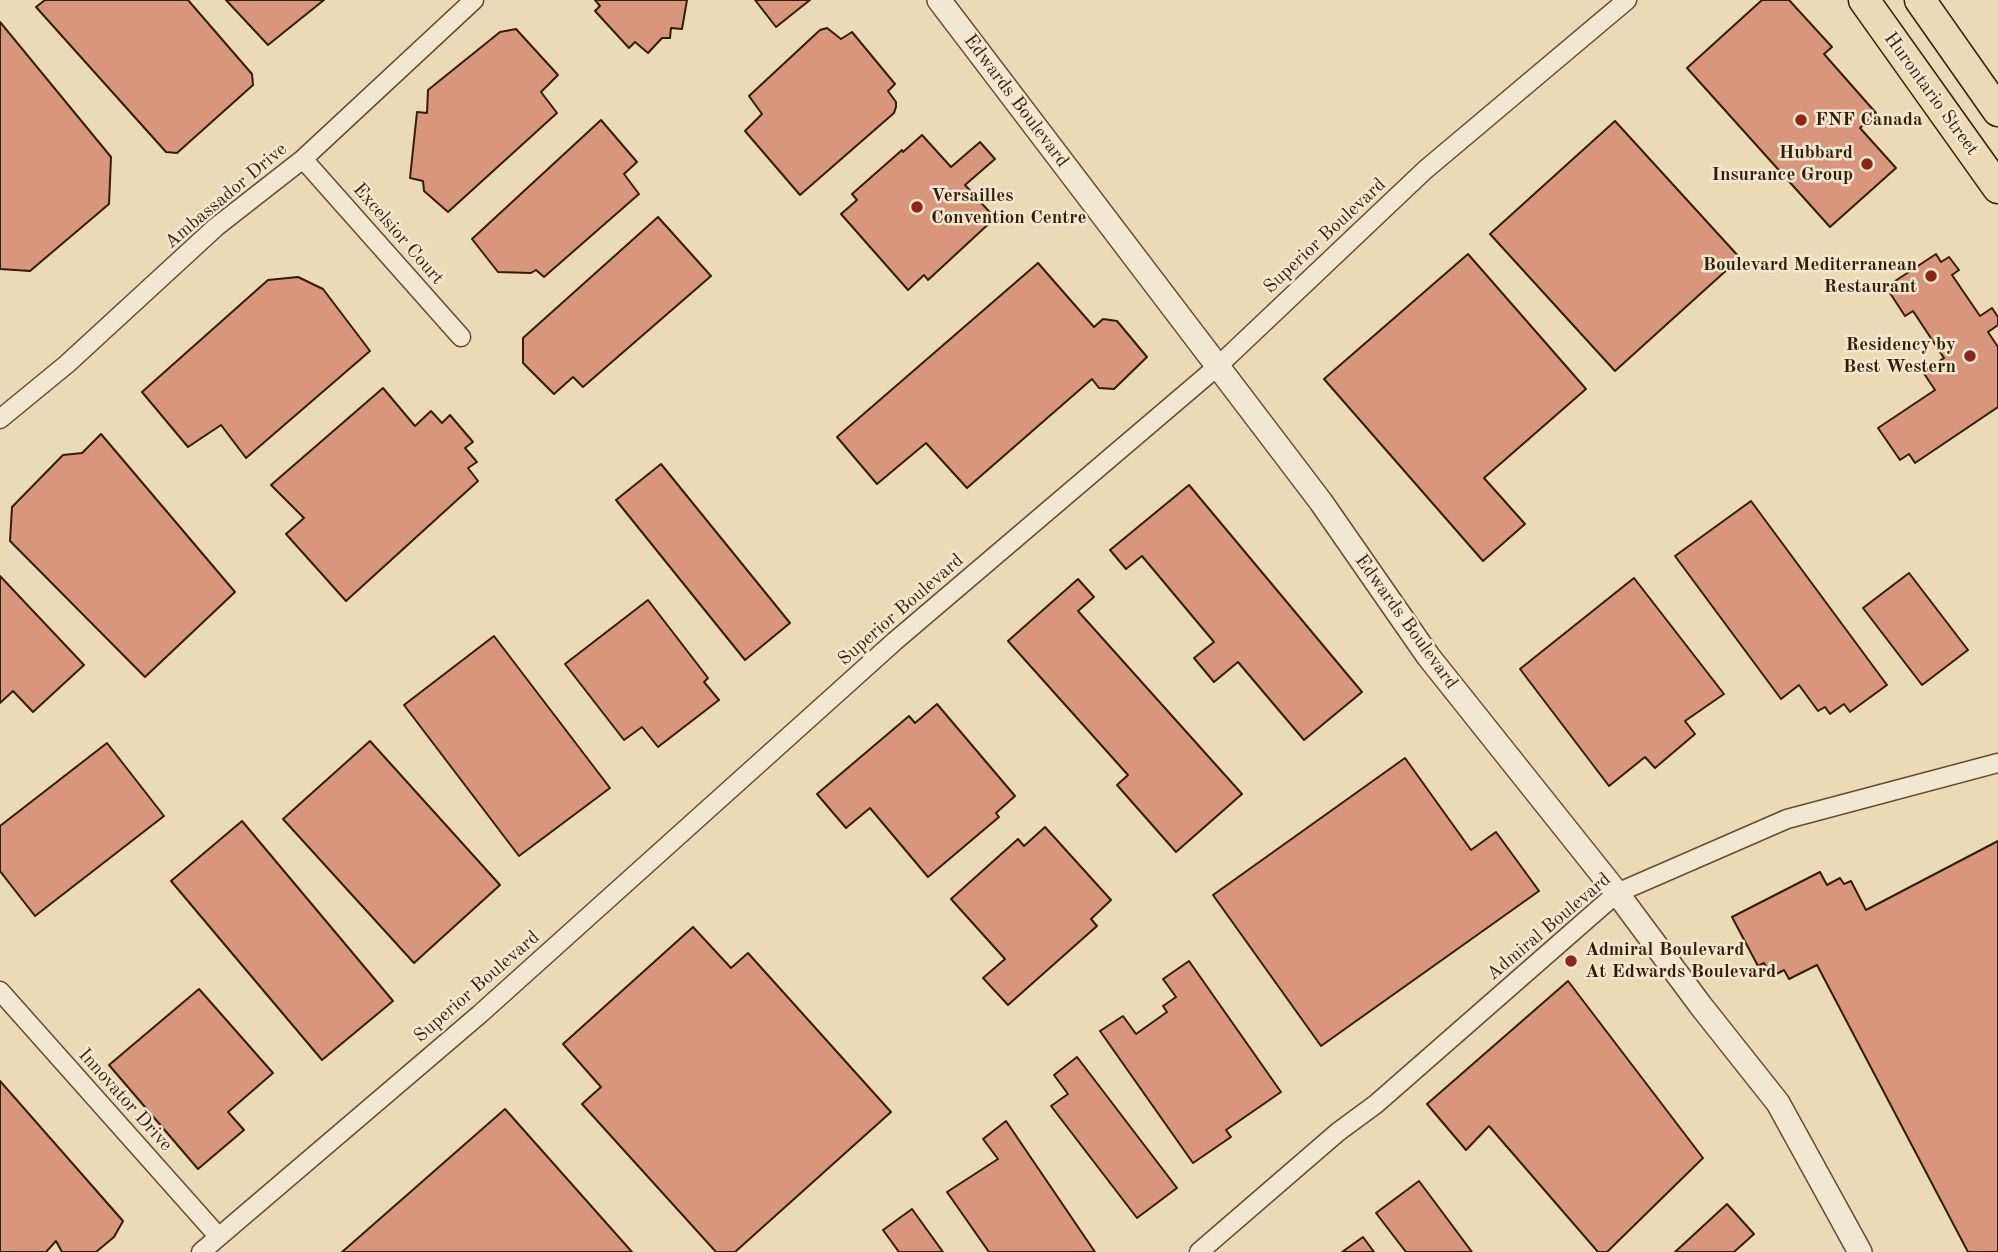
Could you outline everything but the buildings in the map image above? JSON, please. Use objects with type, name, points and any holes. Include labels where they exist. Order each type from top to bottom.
[{"type":"main road","name":"Hurontario Street","points":[[1864,0],[1998,188]]},
{"type":"main road","points":[[1920,0],[1998,111]]},
{"type":"street","name":"Ambassador Drive","points":[[0,419],[67,364],[216,228],[303,159],[474,0]]},
{"type":"street","name":"Edwards Boulevard","points":[[939,0],[1321,502],[1428,656],[1617,893],[1778,1104],[1794,1128],[1860,1252]]},
{"type":"street","name":"Superior Boulevard","points":[[201,1252],[499,998],[894,641],[1218,366],[1425,170],[1628,0]]},
{"type":"street","name":"Excelsior Court","points":[[303,159],[460,337]]},
{"type":"street","name":"Admiral Boulevard","points":[[1199,1252],[1338,1132],[1384,1097],[1617,893],[1787,819],[1998,763]]},
{"type":"street","name":"Innovator Drive","points":[[0,991],[218,1236]]},
{"type":"place","name":"FNF Canada","points":[[1801,120]]},
{"type":"place","name":"Hubbard Insurance Group","points":[[1867,164]]},
{"type":"place","name":"Versailles Convention Centre","points":[[917,207]]},
{"type":"place","name":"Boulevard Mediterranean Restaurant","points":[[1931,276]]},
{"type":"place","name":"Residency by Best Western","points":[[1970,356]]},
{"type":"place","name":"Admiral Boulevard At Edwards Boulevard","points":[[1571,961]]}]
